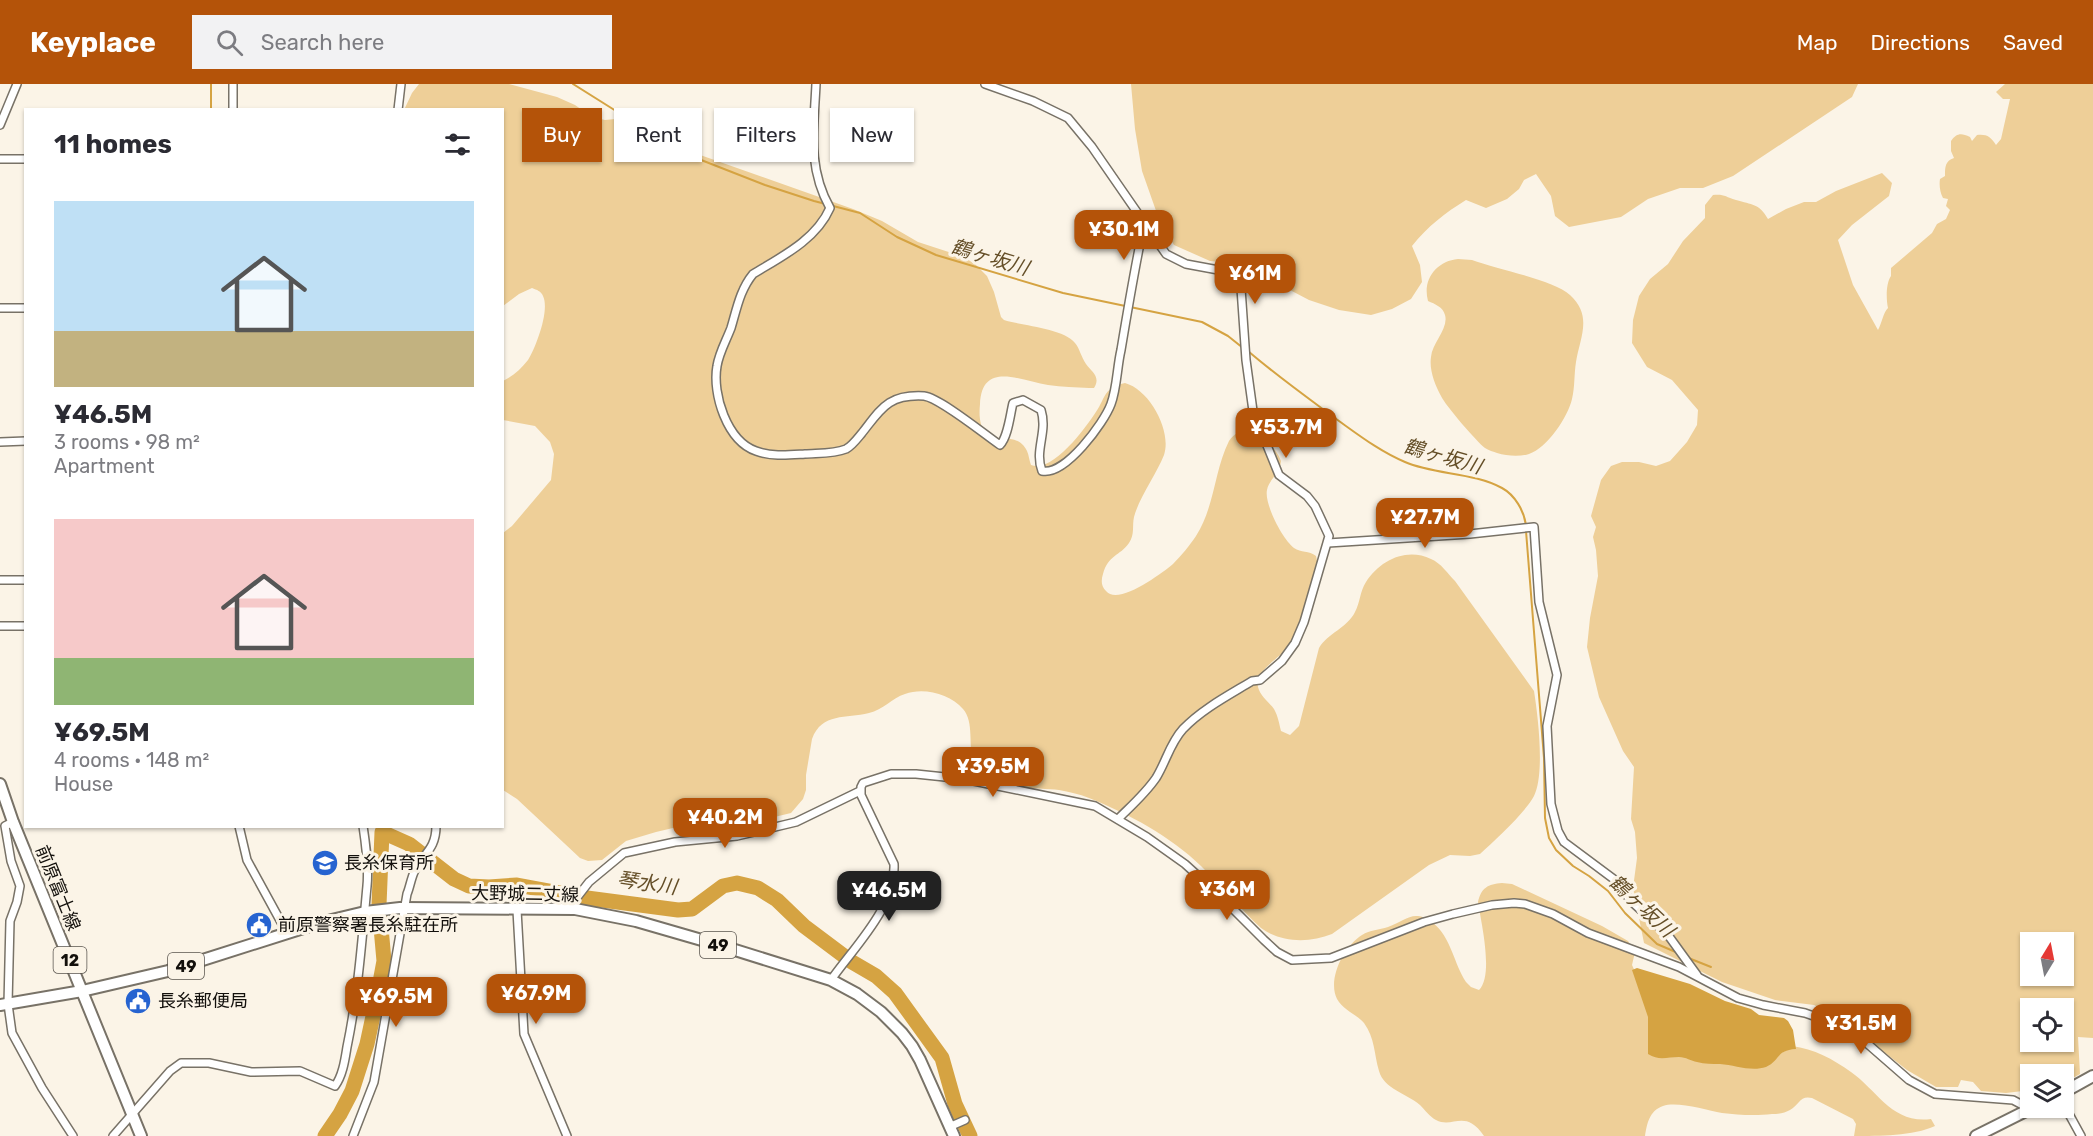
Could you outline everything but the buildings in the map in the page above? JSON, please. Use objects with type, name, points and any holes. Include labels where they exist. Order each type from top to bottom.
[{"type":"main road","name":"前原富士線","points":[[0,784],[13,822],[141,1136]]},
{"type":"main road","name":"大野城二丈線","points":[[402,909],[517,910],[575,905],[831,980],[870,1002],[902,1033],[957,1126]]},
{"type":"main road","name":"49","points":[[4,1004],[82,991],[168,971],[344,916],[402,909]]},
{"type":"main road","points":[[2074,1086],[2093,1076]]},
{"type":"main road","points":[[1977,1136],[2020,1114]]},
{"type":"street","points":[[0,125],[17,84]]},
{"type":"street","points":[[233,84],[233,108]]},
{"type":"street","points":[[398,108],[401,84]]},
{"type":"street","points":[[816,84],[814,168],[820,190],[830,208],[805,241],[753,274],[748,280],[718,359],[715,376],[720,407],[734,434],[745,446],[756,451],[779,456],[829,453],[847,449],[856,441],[885,403],[896,399],[923,396],[948,408],[1000,445],[1004,441],[1013,403],[1023,400],[1041,410],[1044,417],[1038,461],[1042,471],[1057,469],[1086,443],[1111,405],[1143,224]]},
{"type":"street","points":[[985,84],[1033,101],[1068,118],[1092,147],[1138,212],[1143,224],[1166,254],[1186,264],[1240,274],[1246,360],[1253,411],[1279,475],[1307,496],[1315,506],[1329,536],[1304,622],[1295,643],[1282,661],[1260,680],[1252,681],[1203,712],[1183,729],[1156,777],[1137,801],[1118,819]]},
{"type":"street","points":[[0,159],[24,159]]},
{"type":"street","points":[[0,308],[24,308]]},
{"type":"street","points":[[0,442],[24,441]]},
{"type":"street","points":[[1328,543],[1534,527],[1539,602],[1557,675],[1547,726],[1551,804],[1558,831],[1564,842],[1615,880],[1631,901],[1668,935],[1699,978]]},
{"type":"street","points":[[0,580],[24,580]]},
{"type":"street","points":[[0,626],[24,626]]},
{"type":"street","points":[[831,980],[882,911],[894,876],[894,864],[860,792],[863,783],[891,774],[916,774],[964,779],[1095,806],[1147,837],[1185,864],[1264,940],[1289,960],[1307,961],[1331,958],[1424,922],[1492,905],[1514,903],[1537,908],[1588,933],[1655,957],[1725,992],[1751,1002],[1805,1012],[1842,1026],[1862,1039],[1910,1080],[1935,1094],[2013,1100],[2020,1103]]},
{"type":"street","points":[[575,905],[588,882],[624,854],[675,842],[737,836],[796,822],[860,792]]},
{"type":"street","points":[[13,822],[5,826],[6,839],[10,861],[20,885],[10,921],[4,1004],[12,1033],[42,1088],[73,1136]]},
{"type":"street","points":[[239,828],[247,860],[287,933]]},
{"type":"street","points":[[113,1136],[170,1071],[181,1063],[209,1063],[251,1072],[300,1071],[335,1086],[343,1066],[353,1021],[366,912],[367,865],[363,828]]},
{"type":"street","points":[[353,1136],[374,1083],[402,909],[415,870],[428,854],[436,838],[436,828]]},
{"type":"street","points":[[517,910],[524,1034],[567,1136]]},
{"type":"street","points":[[2071,1118],[2080,1136]]},
{"type":"shaded area","points":[[419,84],[509,84],[557,97],[579,108],[522,108],[522,162],[602,162],[602,119],[614,119],[614,162],[702,162],[702,156],[714,160],[714,162],[720,162],[853,209],[882,221],[918,242],[964,257],[976,265],[987,276],[1004,320],[1052,331],[1069,338],[1077,345],[1097,381],[1094,388],[1089,388],[1048,385],[1005,376],[995,378],[988,382],[982,390],[980,404],[981,424],[987,434],[992,437],[1018,441],[1027,451],[1031,465],[1040,466],[1050,462],[1070,446],[1099,407],[1104,396],[1115,386],[1125,383],[1143,394],[1162,424],[1166,445],[1164,455],[1136,510],[1131,540],[1111,559],[1103,574],[1103,587],[1112,595],[1120,595],[1140,587],[1179,558],[1202,525],[1229,441],[1243,431],[1258,434],[1272,446],[1281,461],[1267,490],[1268,504],[1275,521],[1290,544],[1297,550],[1316,556],[1318,565],[1299,629],[1288,647],[1264,670],[1258,681],[1259,690],[1274,709],[1281,731],[1290,735],[1299,726],[1319,648],[1327,638],[1352,618],[1364,586],[1372,574],[1386,562],[1395,558],[1413,554],[1422,556],[1438,563],[1455,581],[1534,691],[1540,760],[1537,786],[1530,803],[1480,854],[1450,855],[1429,865],[1332,934],[1305,940],[1286,939],[1261,928],[1189,855],[1134,819],[1078,794],[1009,786],[983,777],[973,762],[969,724],[963,709],[944,696],[920,691],[900,696],[874,711],[828,720],[822,724],[812,739],[803,799],[791,813],[729,828],[673,828],[626,841],[602,860],[588,861],[580,858],[517,799],[504,791],[504,532],[551,480],[554,454],[550,442],[535,426],[504,420],[504,380],[528,360],[541,328],[545,302],[541,293],[532,288],[504,305],[504,108],[405,108]]},
{"type":"shaded area","points":[[1131,84],[1858,84],[1852,97],[1733,176],[1703,188],[1680,188],[1648,199],[1621,217],[1569,227],[1555,216],[1551,196],[1536,174],[1524,180],[1519,189],[1507,199],[1486,208],[1466,200],[1437,220],[1412,246],[1420,265],[1422,282],[1411,299],[1392,309],[1371,315],[1339,310],[1309,300],[1254,271],[1233,263],[1210,261],[1174,245],[1161,225],[1142,171]]},
{"type":"shaded area","points":[[2005,84],[2093,84],[2093,1038],[2078,1037],[2080,1074],[2074,1077],[2074,1064],[2020,1064],[2020,1091],[2006,1093],[1981,1091],[1973,1082],[1961,1080],[1958,1087],[1936,1087],[1907,1070],[1843,1020],[1814,1005],[1775,1000],[1722,982],[1644,943],[1633,888],[1637,858],[1635,832],[1631,819],[1634,767],[1623,751],[1599,697],[1587,647],[1598,576],[1593,537],[1596,527],[1591,516],[1601,480],[1611,466],[1622,462],[1639,462],[1656,466],[1670,461],[1687,442],[1697,425],[1698,410],[1672,380],[1647,367],[1632,343],[1633,320],[1639,296],[1650,279],[1668,264],[1683,241],[1705,218],[1705,205],[1713,195],[1723,195],[1755,205],[1768,219],[1786,209],[1804,202],[1816,202],[1836,191],[1882,173],[1892,183],[1889,196],[1852,225],[1838,240],[1853,285],[1878,330],[1888,308],[1887,291],[1891,268],[1932,233],[1937,224],[1946,219],[1950,210],[1946,206],[1948,199],[1943,198],[1940,191],[1940,179],[1945,176],[1947,163],[1954,158],[1951,141],[1955,136],[1962,134],[1970,137],[1972,141],[1977,135],[1990,138],[1996,145],[2001,139],[2010,99],[2003,99],[1996,92]]},
{"type":"shaded area","points":[[1450,260],[1472,260],[1551,284],[1570,295],[1581,311],[1583,327],[1570,406],[1549,439],[1529,454],[1509,455],[1485,448],[1448,407],[1435,382],[1431,357],[1446,320],[1442,310],[1428,301],[1427,285],[1438,267]]},
{"type":"shaded area","points":[[1502,883],[1512,884],[1602,926],[1628,941],[1635,952],[1632,965],[1638,978],[1772,1060],[1792,1046],[1816,1052],[1851,1072],[1896,1111],[1917,1119],[1931,1119],[1935,1126],[1906,1134],[1854,1136],[1856,1124],[1853,1119],[1808,1097],[1802,1099],[1788,1111],[1766,1115],[1728,1114],[1692,1106],[1663,1106],[1652,1115],[1645,1136],[1484,1136],[1471,1123],[1465,1121],[1436,1120],[1420,1105],[1390,1087],[1382,1077],[1368,1029],[1337,999],[1334,991],[1336,973],[1349,947],[1362,935],[1410,917],[1420,916],[1439,929],[1466,982],[1479,990],[1486,973],[1486,961],[1478,902],[1481,893],[1486,888]]},
{"type":"shaded area","points":[[1637,968],[1690,984],[1725,1001],[1751,1009],[1759,1015],[1784,1018],[1793,1030],[1796,1049],[1785,1051],[1766,1067],[1755,1069],[1703,1063],[1682,1057],[1659,1058],[1648,1054],[1648,1017],[1632,970]]},
{"type":"waterway","points":[[211,84],[211,108]]},
{"type":"waterway","name":"鶴ヶ坂川","points":[[573,84],[696,158],[765,185],[860,213],[897,237],[936,255],[1063,293],[1202,322],[1228,336],[1243,348]]},
{"type":"waterway","name":"鶴ヶ坂川","points":[[1248,351],[1339,421],[1388,453],[1417,466],[1479,479],[1502,488],[1518,504],[1526,525]]},
{"type":"waterway","name":"鶴ヶ坂川","points":[[1526,531],[1544,758],[1545,818],[1549,838],[1556,850],[1573,866],[1608,891],[1625,913],[1657,944],[1678,953]]},
{"type":"waterway","name":"琴水川","points":[[381,828],[382,832]]},
{"type":"waterway","name":"琴水川","points":[[325,1136],[352,1091],[367,1044],[378,993],[384,961],[379,905],[382,832],[409,844],[454,879],[469,886],[517,885],[587,898],[678,910],[692,909],[723,886],[737,883],[758,888],[777,900],[804,926],[852,962],[876,976],[895,993],[942,1058],[955,1104],[970,1136]]},
{"type":"waterway","name":"鶴ヶ坂川","points":[[1686,957],[1711,967]]},
{"type":"place","name":"長糸保育所","points":[[325,863]]},
{"type":"place","name":"前原警察署長糸駐在所","points":[[259,925]]},
{"type":"place","name":"長糸郵便局","points":[[138,1001]]}]
